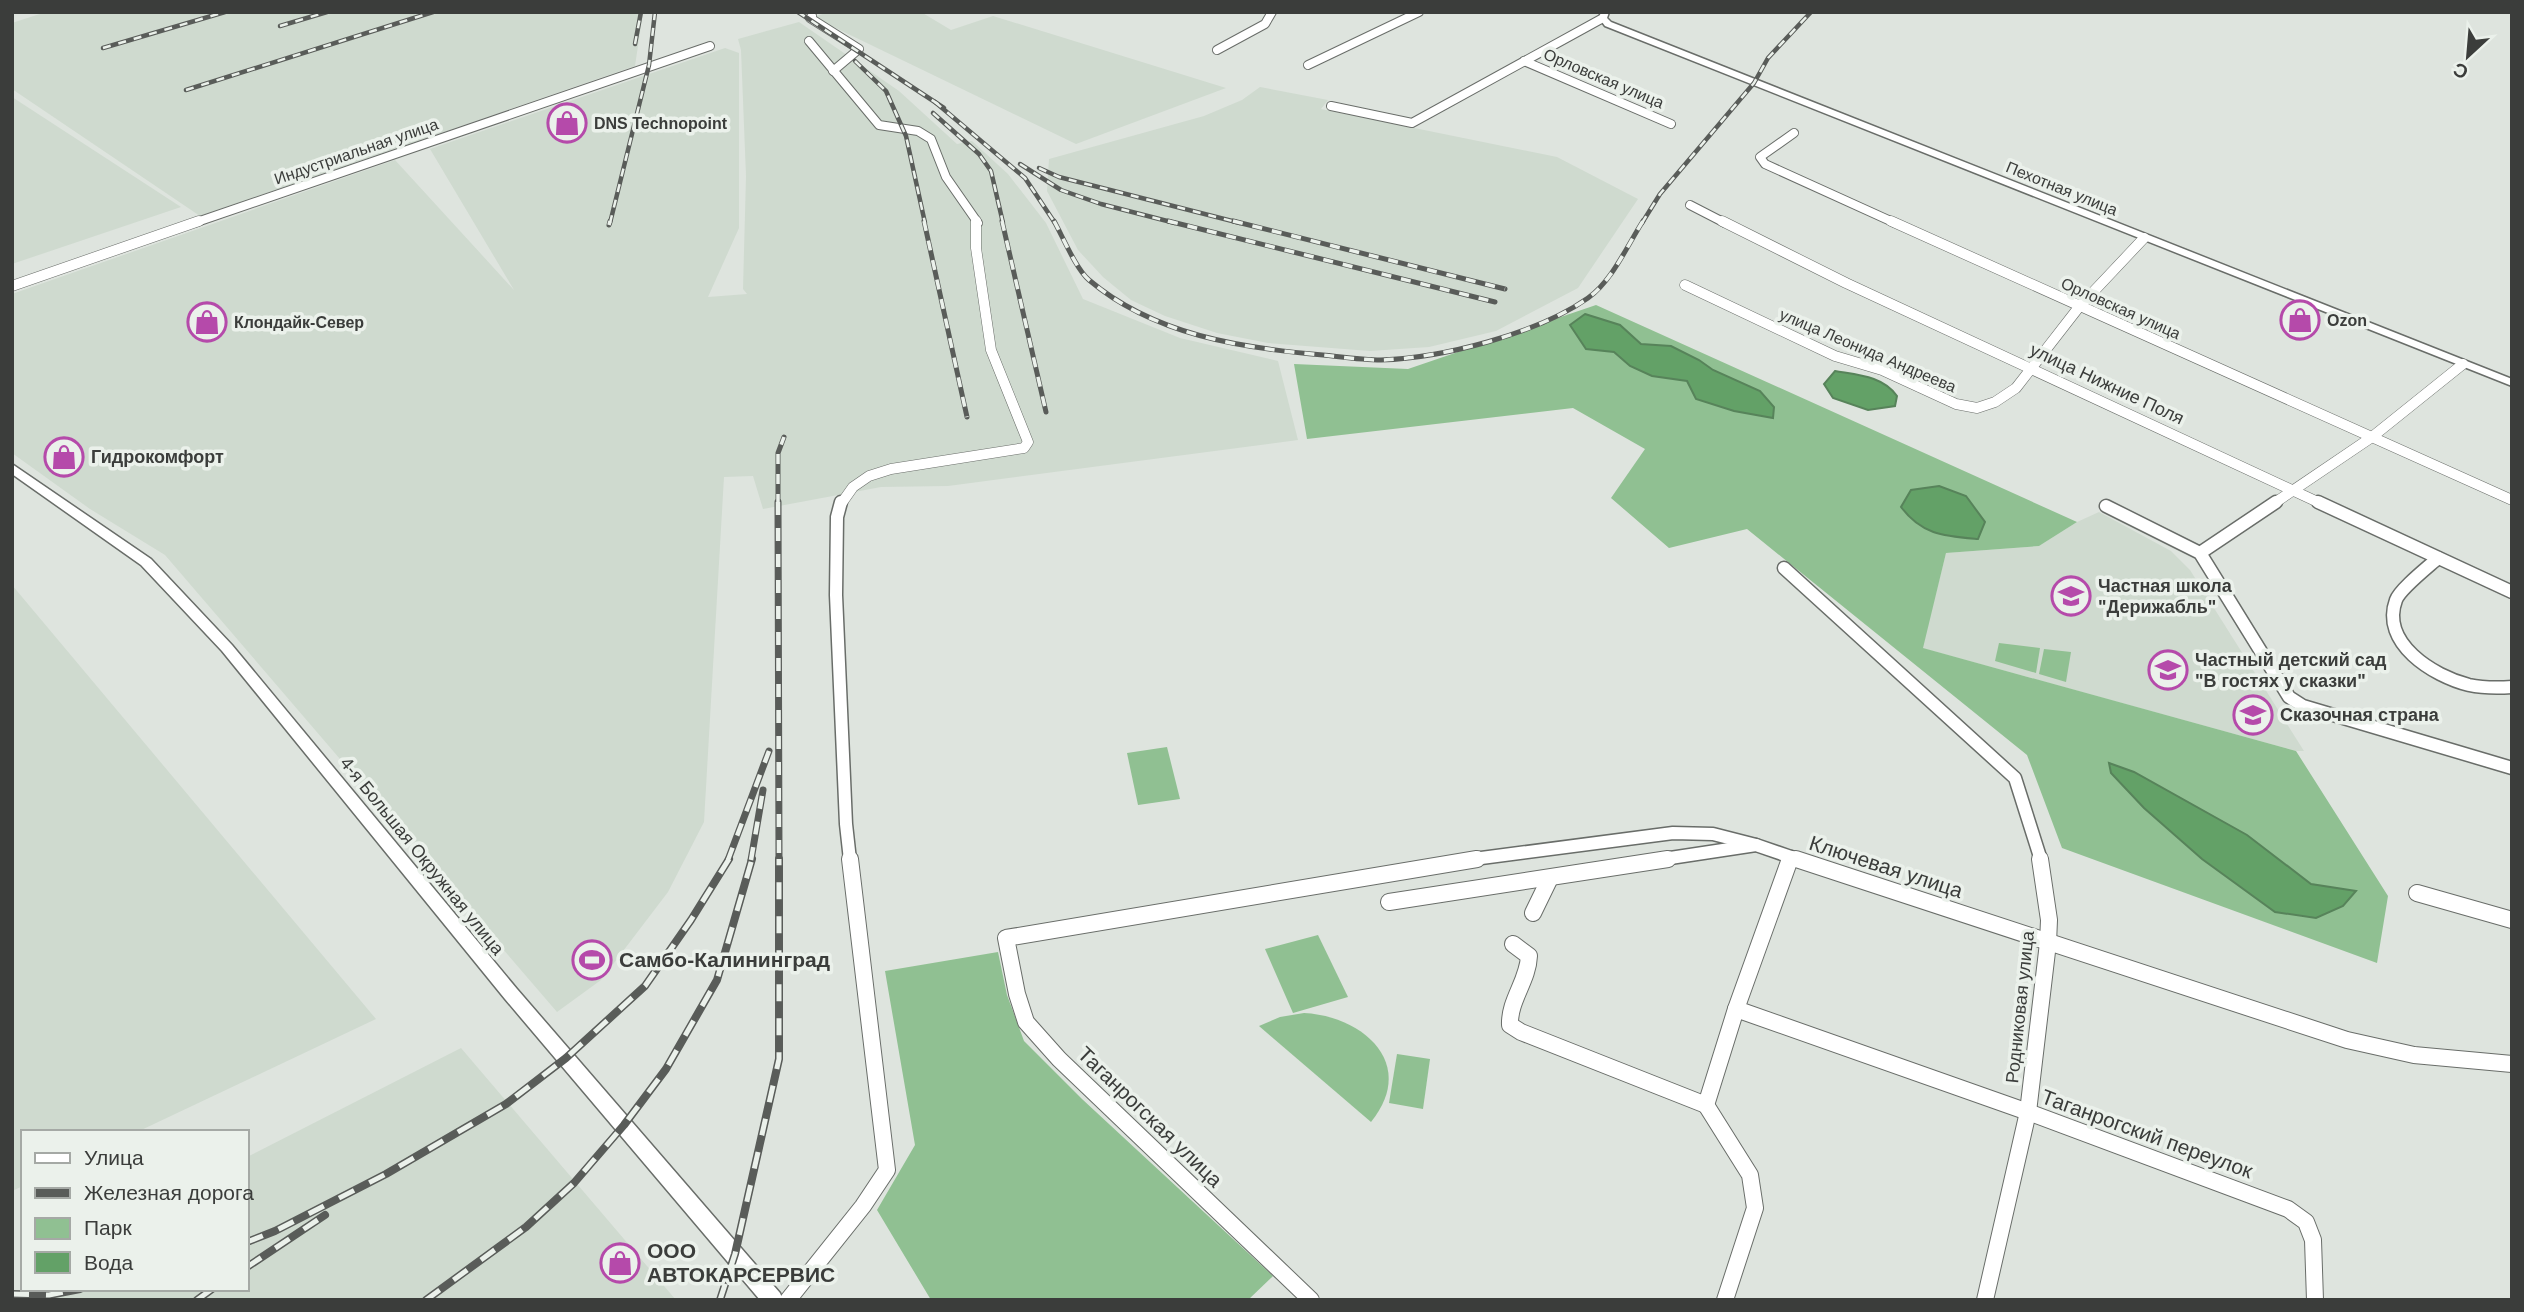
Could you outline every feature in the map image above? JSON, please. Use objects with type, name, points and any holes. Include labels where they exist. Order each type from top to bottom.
[{"type":"street","points":[[824,12],[808,17],[859,49],[833,71]]},
{"type":"street","points":[[1217,50],[1265,23],[1272,12]]},
{"type":"street","points":[[1308,65],[1419,12]]},
{"type":"street","points":[[1331,106],[1412,122],[1604,15]]},
{"type":"street","name":"Пехотная улица","points":[[1604,15],[1608,24],[1758,85],[2512,383]]},
{"type":"street","points":[[788,1300],[863,1206],[887,1170],[846,824],[836,608],[837,517],[842,500],[853,487],[869,476],[902,467],[1024,448],[1028,442],[991,351],[976,248],[978,223],[946,177],[931,139],[918,131],[878,125],[809,41]]},
{"type":"street","name":"Индустриальная улица","points":[[12,286],[710,46]]},
{"type":"street","name":"Орловская улица","points":[[1524,61],[1671,124]]},
{"type":"street","name":"Орловская улица","points":[[1794,132],[1760,157],[1765,164],[2512,500]]},
{"type":"street","name":"улица Нижние Поля","points":[[1690,205],[1846,283],[2512,592]]},
{"type":"street","points":[[2032,368],[2079,307],[2144,238]]},
{"type":"street","name":"улица Леонида Андреева","points":[[1685,285],[1835,356],[1882,370],[1966,408],[1977,408],[1995,402],[2016,387],[2032,368]]},
{"type":"street","points":[[2200,553],[2372,437],[2463,364]]},
{"type":"street","name":"4-я Большая Окружная улица","points":[[12,468],[146,562],[227,648],[511,994],[774,1300]]},
{"type":"street","points":[[2106,506],[2200,553],[2288,697],[2320,713],[2512,768]]},
{"type":"street","points":[[2438,558],[2396,598],[2392,623],[2407,648],[2431,668],[2463,684],[2492,690],[2512,687]]},
{"type":"street","name":"Родниковая улица","points":[[1784,568],[2014,778],[2043,867],[2049,919],[2048,943],[2028,1112],[1985,1300]]},
{"type":"street","name":"Таганрогская улица","points":[[1311,1300],[1059,1059],[1026,1022],[1017,994],[1006,938],[1516,852],[1674,833],[1713,834],[1756,845]]},
{"type":"street","points":[[1389,902],[1756,845],[1791,858]]},
{"type":"street","name":"Ключевая улица","points":[[1706,1105],[1791,858],[2347,1041],[2414,1055],[2512,1064]]},
{"type":"street","points":[[1533,913],[1550,878]]},
{"type":"street","points":[[2417,893],[2512,920]]},
{"type":"street","points":[[1513,944],[1529,956],[1530,967],[1509,1016],[1510,1025],[1521,1032],[1706,1105],[1750,1175],[1755,1208],[1726,1300]]},
{"type":"street","name":"Таганрогский переулок","points":[[1737,1009],[2028,1112],[2288,1209],[2306,1222],[2313,1240],[2315,1300]]},
{"type":"shaded area","points":[[46,12],[643,12],[635,66],[200,216],[12,89],[12,23]]},
{"type":"shaded area","points":[[829,12],[921,12],[951,30],[993,16],[1226,88],[1076,144],[813,17]]},
{"type":"shaded area","points":[[799,22],[899,91],[957,144],[972,141],[1008,174],[1046,223],[1083,299],[1180,338],[1278,361],[1298,440],[948,486],[881,487],[763,509],[753,476],[724,477],[704,822],[668,892],[601,980],[557,1012],[165,555],[90,509],[12,453],[12,294],[395,160],[514,290],[430,149],[725,48],[739,53],[739,228],[708,297],[747,294],[743,289],[746,176],[741,50],[738,39]]},
{"type":"shaded area","points":[[1260,87],[1328,100],[1321,109],[1557,157],[1638,199],[1578,288],[1496,331],[1429,347],[1370,351],[1268,343],[1217,333],[1165,316],[1131,300],[1103,277],[1078,250],[1047,191],[1049,159],[1204,116],[1242,100]]},
{"type":"shaded area","points":[[12,97],[181,207],[12,264]]},
{"type":"shaded area","name":"Частная школа \"Дерижабль\"","points":[[2099,512],[2171,551],[2190,570],[2304,751],[1922,648],[1946,553],[2039,546],[2077,522]]},
{"type":"shaded area","points":[[12,585],[376,1019],[141,1130],[21,1130],[21,1187],[12,1191]]},
{"type":"shaded area","points":[[461,1048],[676,1300],[48,1300],[49,1291],[248,1291],[248,1156]]},
{"type":"green space","points":[[1596,305],[2077,522],[2039,546],[1946,553],[1923,648],[2296,751],[2388,896],[2377,963],[2062,848],[2027,755],[1747,529],[1669,548],[1611,498],[1645,449],[1573,408],[1307,439],[1294,364],[1408,369]]},
{"type":"green space","points":[[1999,643],[2040,648],[2036,673],[1995,661]]},
{"type":"green space","points":[[2044,649],[2071,652],[2066,682],[2039,674]]},
{"type":"green space","points":[[1167,747],[1180,799],[1138,805],[1127,753]]},
{"type":"green space","points":[[1318,935],[1348,997],[1293,1013],[1265,949]]},
{"type":"green space","points":[[998,952],[1007,995],[1024,1041],[1082,1099],[1273,1276],[1248,1300],[931,1300],[877,1210],[915,1145],[885,971]]},
{"type":"green space","points":[[1304,1013],[1326,1016],[1346,1023],[1364,1034],[1377,1047],[1386,1063],[1389,1081],[1384,1101],[1371,1122],[1259,1026],[1280,1017]]},
{"type":"green space","points":[[1397,1054],[1430,1059],[1423,1109],[1389,1103]]},
{"type":"water","points":[[1585,314],[1620,325],[1641,344],[1671,346],[1713,370],[1760,391],[1774,407],[1773,418],[1734,411],[1696,399],[1687,381],[1652,376],[1630,366],[1614,352],[1586,349],[1570,325]]},
{"type":"water","points":[[1835,371],[1885,384],[1897,396],[1895,406],[1868,410],[1833,398],[1824,384]]},
{"type":"water","points":[[1939,486],[1966,496],[1985,522],[1978,539],[1944,535],[1926,529],[1901,507],[1911,490]]},
{"type":"water","points":[[2109,763],[2134,772],[2247,835],[2311,884],[2356,891],[2343,906],[2316,918],[2275,912],[2202,859],[2144,808],[2111,773]]},
{"type":"railway","points":[[103,48],[225,12]]},
{"type":"railway","points":[[280,26],[327,12]]},
{"type":"railway","points":[[186,90],[433,12]]},
{"type":"railway","points":[[635,44],[641,12]]},
{"type":"railway","points":[[610,223],[649,65],[655,12]]},
{"type":"railway","points":[[798,12],[935,102]]},
{"type":"railway","points":[[1642,223],[1660,194],[1754,83],[1768,58],[1811,12]]},
{"type":"railway","points":[[855,61],[886,91],[906,136],[925,223]]},
{"type":"railway","points":[[935,102],[944,108]]},
{"type":"railway","points":[[935,102],[1025,178],[1055,223]]},
{"type":"railway","points":[[933,113],[979,154],[991,171],[1003,223]]},
{"type":"railway","points":[[1020,164],[1061,190],[1101,204],[1175,223]]},
{"type":"railway","points":[[1039,168],[1059,177],[1240,223]]},
{"type":"railway","points":[[609,225],[610,221]]},
{"type":"railway","points":[[924,221],[967,417]]},
{"type":"railway","points":[[1002,221],[1046,412]]},
{"type":"railway","points":[[1054,221],[1084,275],[1114,299],[1141,314],[1170,326],[1230,343],[1381,360],[1432,355],[1488,342],[1543,323],[1567,311],[1597,291],[1643,221]]},
{"type":"railway","points":[[1168,221],[1495,302]]},
{"type":"railway","points":[[1233,221],[1505,289]]},
{"type":"railway","points":[[778,502],[778,453],[784,437]]},
{"type":"railway","points":[[778,502],[779,860]]},
{"type":"railway","points":[[728,860],[769,751]]},
{"type":"railway","points":[[751,860],[763,790]]},
{"type":"railway","points":[[248,1242],[275,1231],[386,1174],[506,1104],[566,1058],[645,986],[729,859]]},
{"type":"railway","points":[[426,1300],[526,1227],[574,1183],[624,1125],[666,1069],[717,980],[752,859]]},
{"type":"railway","points":[[720,1300],[735,1254],[779,1059],[779,860]]},
{"type":"railway","points":[[248,1266],[325,1215]]},
{"type":"railway","points":[[12,1294],[49,1295],[70,1291]]},
{"type":"railway","points":[[197,1300],[209,1291]]},
{"type":"place","name":"DNS Technopoint","points":[[567,123]]},
{"type":"place","name":"Ozon","points":[[2300,320]]},
{"type":"place","name":"Клондайк-Север","points":[[207,322]]},
{"type":"place","name":"Гидрокомфорт","points":[[64,457]]},
{"type":"place","name":"Частная школа \"Дерижабль\"","points":[[2071,596]]},
{"type":"place","name":"Частный детский сад \"В гостях у сказки\"","points":[[2168,670]]},
{"type":"place","name":"Сказочная страна","points":[[2253,715]]},
{"type":"place","name":"Самбо-Калининград","points":[[592,960]]},
{"type":"place","name":"ООО АВТОКАРСЕРВИС","points":[[620,1263]]}]
